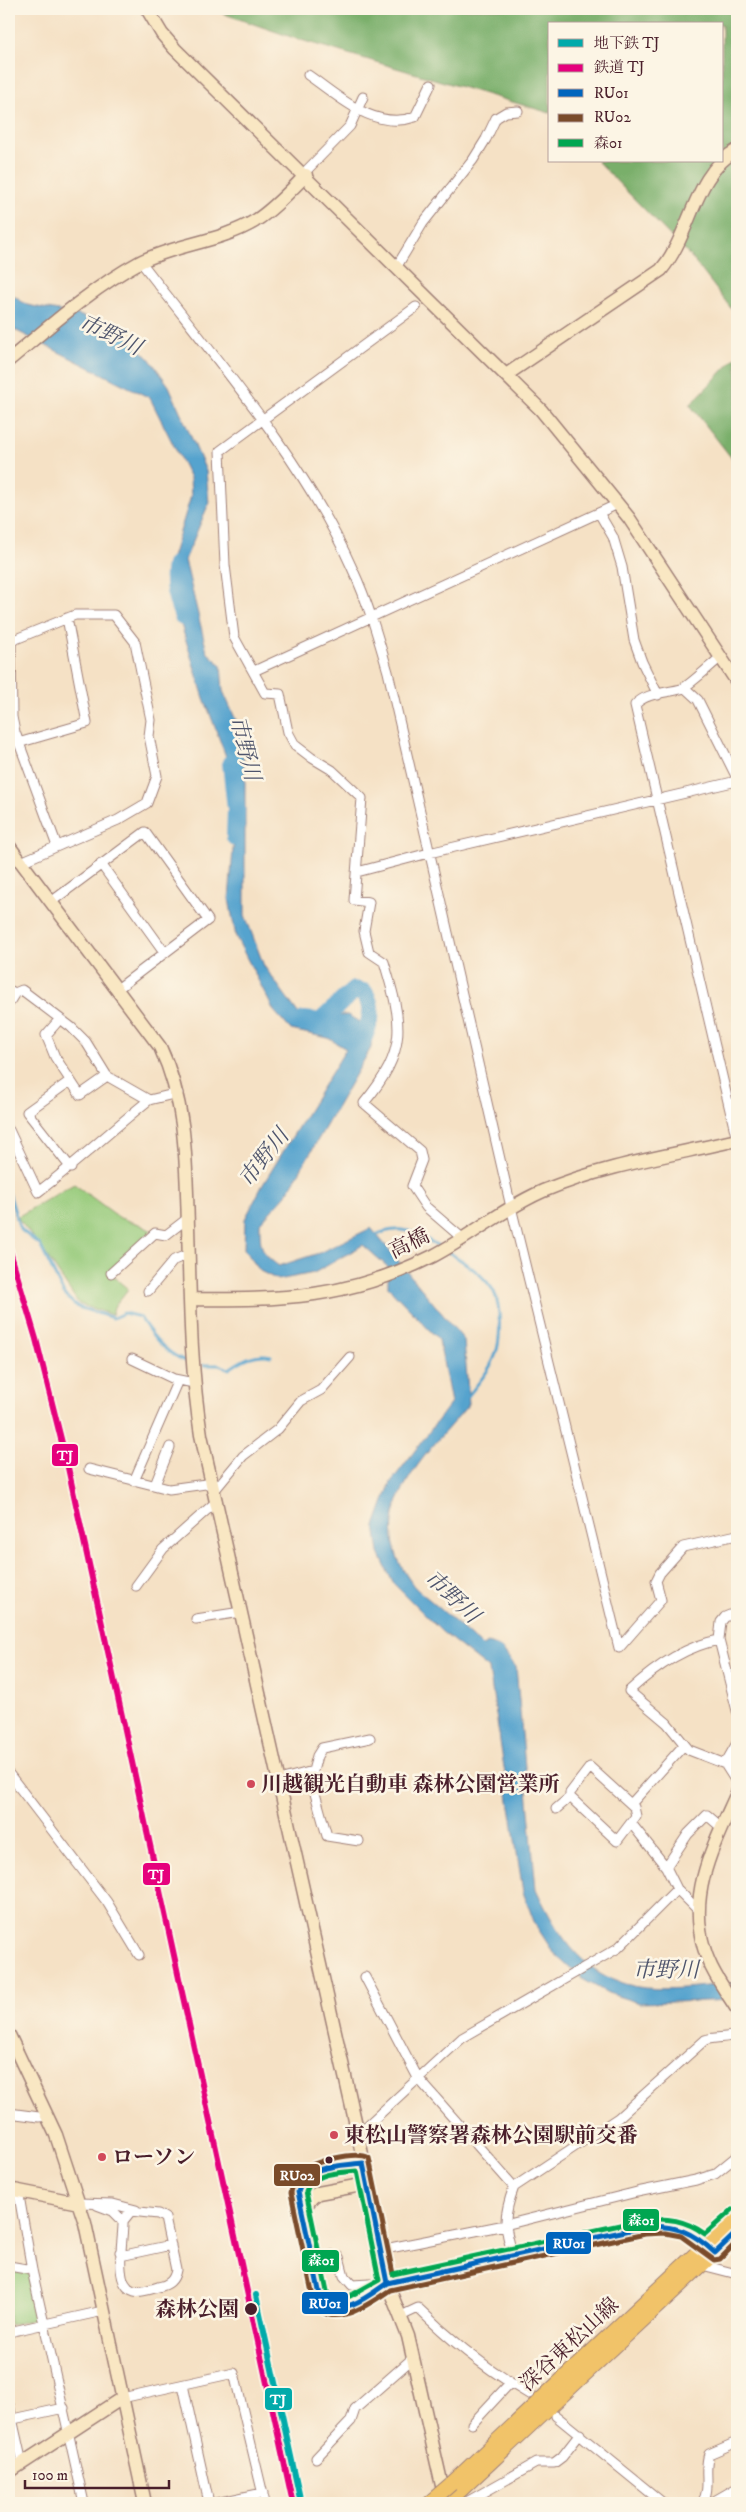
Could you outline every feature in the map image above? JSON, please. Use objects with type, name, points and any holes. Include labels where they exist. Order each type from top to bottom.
[{"type":"main road","name":"深谷東松山線","points":[[452,2498],[710,2248],[737,2215]]},
{"type":"main road","name":"深谷東松山線","points":[[429,2503],[452,2498],[702,2265],[710,2248],[737,2232]]},
{"type":"street","points":[[147,9],[162,34],[175,49],[397,266],[547,417],[618,504],[737,682]]},
{"type":"street","points":[[308,76],[358,109],[378,120],[391,122],[415,117],[431,84]]},
{"type":"street","points":[[9,360],[76,305],[114,277],[157,254],[231,232],[255,221],[277,203],[305,175],[350,126],[363,98]]},
{"type":"street","points":[[397,266],[423,223],[473,160],[486,140],[496,118],[506,112],[518,111]]},
{"type":"street","points":[[724,160],[729,154],[737,150]]},
{"type":"street","points":[[506,375],[661,270],[673,256],[709,177],[722,162]]},
{"type":"street","points":[[141,262],[261,419],[305,483],[332,526],[372,617],[388,672],[511,1207],[619,1648],[661,1600],[656,1581],[660,1573],[683,1547],[737,1535]]},
{"type":"street","points":[[416,308],[261,419],[220,451],[225,565],[234,637],[254,670],[265,693],[280,694],[288,732],[295,744],[312,758],[332,770],[362,798],[354,900],[369,902],[364,931],[369,952],[384,962],[400,1032],[396,1052],[385,1076],[364,1103],[420,1151],[422,1160],[412,1186],[426,1207],[462,1238]]},
{"type":"street","points":[[254,670],[618,504]]},
{"type":"street","points":[[599,513],[613,537],[622,567],[634,640],[658,695]]},
{"type":"street","points":[[21,862],[118,820],[147,803],[157,776],[149,736],[151,720],[135,642],[114,615],[75,615],[10,637],[12,717],[18,742],[57,846]]},
{"type":"street","points":[[18,742],[87,723],[67,618]]},
{"type":"street","points":[[721,657],[697,675],[684,688],[640,699],[635,706],[737,1140]]},
{"type":"street","points":[[357,872],[737,779],[698,700],[684,688]]},
{"type":"street","points":[[51,902],[145,832],[208,920],[116,990]]},
{"type":"street","points":[[10,848],[160,1047],[171,1070],[178,1093],[186,1151],[194,1383],[201,1435],[358,2134],[387,2283],[401,2316],[452,2498],[536,2463],[554,2463],[562,2457],[580,2434]]},
{"type":"street","points":[[101,864],[165,953]]},
{"type":"street","points":[[9,1003],[12,992],[22,990],[59,1020],[72,1027],[86,1042],[107,1076],[149,1100]]},
{"type":"street","points":[[59,1020],[46,1035],[55,1057],[80,1095],[107,1076]]},
{"type":"street","points":[[70,1081],[27,1112],[71,1168]]},
{"type":"street","points":[[9,1130],[38,1192],[71,1168],[113,1128],[149,1100],[178,1093]]},
{"type":"street","name":"高橋","points":[[190,1299],[273,1300],[314,1296],[372,1282],[434,1255],[511,1207],[570,1181],[737,1140]]},
{"type":"street","points":[[111,1273],[155,1233],[166,1235],[188,1218]]},
{"type":"street","points":[[148,1291],[174,1260],[189,1254]]},
{"type":"street","points":[[136,1586],[163,1549],[243,1456],[278,1429],[301,1401],[321,1390],[350,1357]]},
{"type":"street","points":[[132,1359],[178,1380],[194,1383]]},
{"type":"street","points":[[134,1481],[178,1380]]},
{"type":"street","points":[[155,1486],[170,1447]]},
{"type":"street","points":[[90,1469],[169,1489],[214,1492]]},
{"type":"street","points":[[196,1619],[242,1612]]},
{"type":"street","points":[[737,1612],[725,1617],[721,1622],[719,1640],[737,1711]]},
{"type":"street","points":[[719,1640],[698,1646],[670,1661],[647,1675],[629,1691],[667,1723],[684,1745],[702,1757],[725,1764],[737,1783]]},
{"type":"street","points":[[359,1840],[327,1836],[314,1790],[313,1771],[317,1756],[322,1748],[370,1738]]},
{"type":"street","points":[[725,1764],[737,1743]]},
{"type":"street","points":[[631,1804],[684,1745]]},
{"type":"street","points":[[556,1809],[570,1797],[570,1793],[590,1767],[631,1804],[636,1816],[617,1841],[570,1797]]},
{"type":"street","points":[[279,1780],[313,1771]]},
{"type":"street","points":[[9,1774],[16,1787],[107,1902],[139,1955]]},
{"type":"street","points":[[737,1793],[699,1888],[698,1910],[704,1949],[737,2009]]},
{"type":"street","points":[[666,1867],[680,1845],[707,1816],[722,1828]]},
{"type":"street","points":[[632,1823],[666,1867],[677,1889],[698,1910]]},
{"type":"street","points":[[358,2134],[462,2038],[618,1948],[677,1889]]},
{"type":"street","points":[[365,1978],[418,2078],[514,2187]]},
{"type":"street","points":[[513,2255],[505,2225],[508,2202],[514,2187],[618,2118],[705,2040],[715,2036],[733,2036],[737,2034]]},
{"type":"street","points":[[9,2035],[47,2116],[79,2203],[97,2273],[103,2311],[145,2503]]},
{"type":"street","points":[[9,2113],[39,2117],[47,2116]]},
{"type":"street","points":[[380,2250],[505,2225],[709,2176],[715,2174],[737,2156]]},
{"type":"street","points":[[367,2184],[318,2193],[312,2197],[303,2215],[315,2259],[321,2300],[328,2308],[358,2301],[387,2283]]},
{"type":"street","points":[[84,2503],[70,2433],[14,2189],[79,2203],[113,2204],[158,2214],[165,2218],[176,2270],[172,2281],[167,2285],[137,2292],[129,2288],[125,2283],[120,2252],[123,2221],[131,2211],[137,2210]]},
{"type":"street","points":[[97,2205],[113,2211],[123,2221]]},
{"type":"street","points":[[315,2259],[332,2255],[339,2257],[344,2276],[352,2285],[387,2283],[658,2225],[672,2224],[684,2228],[710,2248]]},
{"type":"street","points":[[120,2252],[125,2255],[171,2245]]},
{"type":"street","points":[[702,2265],[737,2274]]},
{"type":"street","points":[[9,2266],[32,2270]]},
{"type":"street","points":[[401,2316],[418,2308],[447,2337],[510,2383],[529,2394]]},
{"type":"street","points":[[9,2332],[103,2311]]},
{"type":"street","points":[[316,2458],[351,2421],[355,2409],[413,2358]]},
{"type":"street","points":[[9,2472],[122,2398],[234,2373],[265,2503]]},
{"type":"street","points":[[472,2424],[510,2383]]},
{"type":"street","points":[[183,2385],[209,2503]]},
{"type":"street","points":[[9,2405],[10,2420],[22,2463]]},
{"type":"street","points":[[10,2420],[64,2408]]},
{"type":"street","points":[[556,2416],[663,2503]]},
{"type":"street","points":[[702,2503],[707,2497],[706,2463],[709,2454],[737,2442]]},
{"type":"street","points":[[711,2503],[737,2488]]},
{"type":"street","points":[[216,2503],[263,2494]]},
{"type":"green space","points":[[210,9],[737,9],[737,316],[692,258],[598,162],[724,162],[724,22],[548,22],[548,112],[294,38]]},
{"type":"green space","points":[[737,356],[737,465],[690,405]]},
{"type":"green space","points":[[74,1184],[120,1218],[139,1224],[152,1231],[109,1273],[128,1289],[114,1307],[112,1315],[79,1304],[45,1253],[17,1217]]},
{"type":"green space","points":[[9,2269],[26,2272],[30,2275],[39,2316],[36,2319],[9,2325]]},
{"type":"water","points":[[9,293],[27,305],[79,315],[125,334],[149,358],[169,386],[206,471],[209,503],[185,560],[207,652],[221,665],[223,691],[239,727],[245,772],[245,915],[264,966],[301,1017],[348,1015],[372,1030],[371,1048],[286,1195],[260,1223],[262,1248],[268,1257],[279,1266],[319,1253],[371,1228],[464,1340],[469,1404],[418,1464],[405,1486],[396,1508],[392,1532],[397,1556],[411,1582],[417,1589],[482,1646],[488,1643],[501,1648],[516,1667],[536,1889],[565,1940],[591,1967],[607,1977],[625,1984],[646,1988],[668,1989],[737,1983],[737,2000],[639,2003],[608,1993],[584,1980],[553,1952],[535,1924],[523,1892],[489,1669],[441,1631],[393,1583],[379,1553],[375,1526],[391,1482],[451,1403],[439,1340],[388,1287],[388,1267],[363,1245],[314,1273],[278,1280],[260,1271],[244,1249],[245,1219],[262,1186],[346,1049],[328,1038],[291,1030],[274,1011],[236,937],[229,899],[237,800],[228,762],[204,698],[178,615],[170,564],[191,496],[190,478],[150,398],[9,327]]},
{"type":"waterway","name":"市野川","points":[[175,565],[174,585],[183,617]]},
{"type":"waterway","name":"市野川","points":[[231,763],[236,809],[235,837]]},
{"type":"waterway","name":"市野川","points":[[304,1020],[320,1022],[354,990],[364,992],[368,999],[371,1013],[368,1027],[359,1048]]},
{"type":"waterway","points":[[9,1193],[20,1229],[40,1245],[65,1296],[78,1307],[113,1318],[124,1313],[140,1317],[166,1349],[186,1361]]},
{"type":"waterway","points":[[373,1236],[392,1230],[408,1231],[440,1247]]},
{"type":"waterway","points":[[448,1252],[474,1269],[485,1280],[494,1292],[498,1305],[500,1322],[499,1340],[494,1359],[466,1399]]},
{"type":"waterway","points":[[204,1365],[220,1365],[229,1369],[254,1356],[271,1356]]},
{"type":"metro line","name":"TJ","points":[[256,2295],[301,2503]]},
{"type":"rail line","name":"TJ","points":[[9,1248],[36,1339],[67,1463],[293,2503]]},
{"type":"transit line","name":"RU02","points":[[393,2274],[369,2158],[355,2155],[334,2158],[314,2164],[300,2172],[296,2176],[291,2193],[314,2302],[321,2311],[330,2315],[351,2313],[390,2290],[645,2234],[665,2233],[681,2236],[714,2260],[720,2259],[737,2242]]},
{"type":"transit line","name":"RU01","points":[[363,2163],[387,2283],[354,2304],[345,2307],[328,2306],[321,2300],[298,2192],[302,2183],[316,2171],[334,2166],[363,2163]]},
{"type":"transit line","name":"森01","points":[[357,2171],[379,2280],[350,2296],[335,2300],[328,2296],[306,2192],[309,2185],[320,2177],[335,2173],[357,2171]]},
{"type":"transit line","name":"森01","points":[[393,2274],[643,2220],[668,2219],[691,2225],[705,2234],[732,2210]]},
{"type":"transit line","name":"RU01","points":[[387,2283],[644,2227],[665,2227],[683,2231],[699,2240],[715,2253],[737,2232]]},
{"type":"place","name":"川越観光自動車 森林公園営業所","points":[[251,1784]]},
{"type":"place","name":"東松山警察署森林公園駅前交番","points":[[334,2135]]},
{"type":"place","name":"ローソン","points":[[102,2157]]},
{"type":"place","name":"森林公園","points":[[251,2309]]}]
